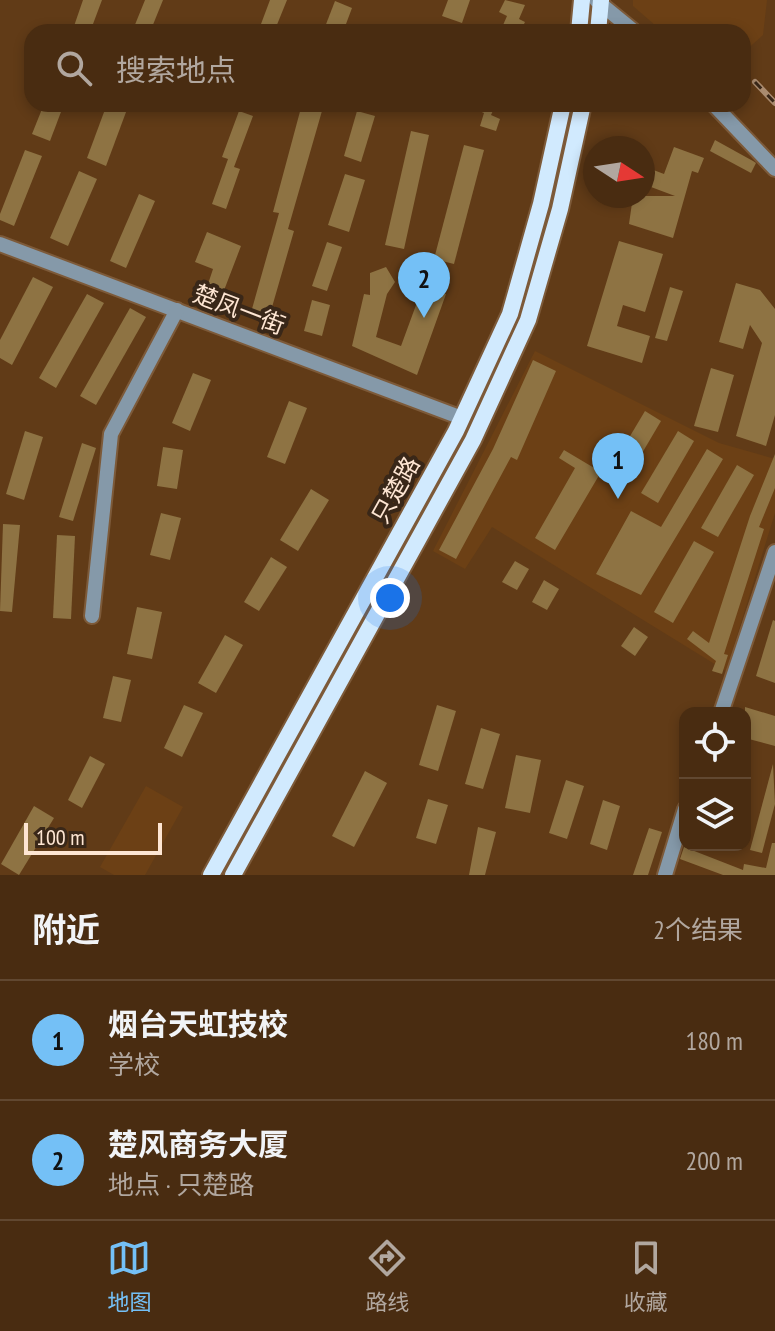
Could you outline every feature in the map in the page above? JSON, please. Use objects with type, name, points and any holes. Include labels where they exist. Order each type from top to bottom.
[{"type":"main road","points":[[580,24],[582,0]]},
{"type":"main road","points":[[598,24],[599,2]]},
{"type":"main road","name":"只楚路","points":[[211,875],[462,418],[510,314],[541,204],[561,112]]},
{"type":"main road","name":"只楚路","points":[[233,875],[473,440],[522,334],[560,209],[581,112]]},
{"type":"street","points":[[599,2],[625,24]]},
{"type":"street","points":[[721,112],[775,169]]},
{"type":"street","name":"楚凤一街","points":[[0,244],[462,418]]},
{"type":"street","points":[[92,616],[111,434],[177,310]]},
{"type":"street","points":[[723,707],[775,552]]},
{"type":"street","points":[[665,875],[679,829]]},
{"type":"shaded area","points":[[633,0],[767,0],[763,35],[751,46],[751,24],[654,24],[633,6]]},
{"type":"shaded area","points":[[535,351],[719,443],[775,459],[775,513],[726,671],[492,527],[465,569],[433,551]]},
{"type":"shaded area","points":[[146,786],[183,807],[145,875],[114,875],[100,867]]},
{"type":"building","points":[[83,0],[102,0],[93,24],[75,24]]},
{"type":"building","points":[[145,0],[163,0],[153,24],[135,24]]},
{"type":"building","points":[[270,0],[287,0],[277,24],[261,24]]},
{"type":"building","points":[[448,0],[470,0],[462,23],[442,16]]},
{"type":"building","points":[[505,0],[525,5],[519,19],[525,22],[504,24],[507,16],[499,12]]},
{"type":"building","points":[[335,1],[352,8],[346,24],[326,24]]},
{"type":"building","points":[[41,112],[61,112],[50,141],[32,134]]},
{"type":"building","points":[[104,112],[126,112],[106,166],[87,158]]},
{"type":"building","points":[[239,112],[253,116],[234,167],[240,169],[226,209],[212,204],[228,159],[222,157]]},
{"type":"building","points":[[300,112],[322,112],[288,229],[294,231],[268,321],[250,316],[279,213],[273,212]]},
{"type":"building","points":[[357,112],[375,116],[361,162],[344,156]]},
{"type":"building","points":[[482,112],[492,112],[491,115],[500,119],[496,131],[480,126],[484,113]]},
{"type":"building","points":[[411,131],[429,135],[404,249],[385,245]]},
{"type":"building","points":[[715,140],[756,163],[751,173],[710,151]]},
{"type":"building","points":[[464,145],[484,150],[454,264],[434,259]]},
{"type":"building","points":[[674,147],[704,158],[698,173],[692,171],[673,238],[629,224],[631,208],[655,208],[655,196],[675,196],[655,188],[655,171],[664,174]]},
{"type":"building","points":[[25,150],[42,156],[14,226],[0,220],[0,214]]},
{"type":"building","points":[[79,171],[97,179],[68,246],[50,238]]},
{"type":"building","points":[[345,174],[365,180],[349,232],[328,225]]},
{"type":"building","points":[[139,194],[155,201],[126,268],[110,261]]},
{"type":"building","points":[[207,232],[241,246],[223,293],[207,287],[213,269],[195,262]]},
{"type":"building","points":[[619,241],[663,254],[645,312],[623,305],[617,326],[650,336],[642,363],[587,346]]},
{"type":"building","points":[[327,242],[342,247],[327,291],[312,286]]},
{"type":"building","points":[[386,267],[395,282],[387,294],[376,337],[401,346],[423,286],[446,294],[417,375],[352,346],[364,294],[370,295],[370,273]]},
{"type":"building","points":[[33,277],[53,287],[12,365],[0,358],[0,340]]},
{"type":"building","points":[[736,283],[760,290],[775,309],[775,415],[766,446],[736,436],[762,343],[750,325],[743,349],[719,342]]},
{"type":"building","points":[[670,287],[683,291],[667,341],[655,338]]},
{"type":"building","points":[[87,294],[104,303],[56,388],[39,378]]},
{"type":"building","points":[[312,300],[330,305],[322,336],[304,331]]},
{"type":"building","points":[[130,308],[146,317],[96,405],[80,396]]},
{"type":"building","points":[[533,360],[556,371],[517,460],[511,457],[456,559],[439,550],[493,449]]},
{"type":"building","points":[[711,368],[734,375],[718,432],[694,426]]},
{"type":"building","points":[[193,373],[211,380],[190,431],[172,423]]},
{"type":"building","points":[[289,401],[307,408],[285,464],[267,457]]},
{"type":"building","points":[[645,411],[661,421],[625,482],[608,473]]},
{"type":"building","points":[[25,431],[43,437],[24,500],[6,494]]},
{"type":"building","points":[[678,431],[694,441],[658,503],[641,493]]},
{"type":"building","points":[[82,443],[96,448],[73,521],[59,517]]},
{"type":"building","points":[[163,447],[183,450],[177,489],[157,486]]},
{"type":"building","points":[[707,449],[723,459],[641,595],[596,574],[631,511],[661,527]]},
{"type":"building","points":[[564,450],[601,472],[555,550],[535,538],[575,468],[559,458]]},
{"type":"building","points":[[775,454],[775,488],[759,527],[764,529],[724,654],[728,655],[722,674],[712,671],[716,661],[687,639],[693,631],[709,643],[750,516]]},
{"type":"building","points":[[737,465],[754,475],[718,537],[701,528]]},
{"type":"building","points":[[311,489],[329,500],[298,551],[280,540]]},
{"type":"building","points":[[161,513],[181,518],[170,560],[150,555]]},
{"type":"building","points":[[3,524],[20,525],[12,612],[0,611]]},
{"type":"building","points":[[57,535],[75,536],[71,619],[53,618]]},
{"type":"building","points":[[694,541],[714,552],[673,623],[654,612]]},
{"type":"building","points":[[271,557],[287,567],[259,611],[244,602]]},
{"type":"building","points":[[515,561],[529,569],[517,590],[502,582]]},
{"type":"building","points":[[544,580],[559,589],[547,610],[532,602]]},
{"type":"building","points":[[137,607],[162,612],[152,659],[127,654]]},
{"type":"building","points":[[775,621],[775,683],[756,676]]},
{"type":"building","points":[[634,627],[648,637],[635,656],[621,646]]},
{"type":"building","points":[[225,635],[243,645],[216,693],[198,683]]},
{"type":"building","points":[[113,676],[131,680],[121,722],[103,718]]},
{"type":"building","points":[[184,705],[203,713],[182,757],[164,748]]},
{"type":"building","points":[[437,705],[456,711],[438,771],[419,765]]},
{"type":"building","points":[[751,709],[775,716],[775,746],[751,740]]},
{"type":"building","points":[[481,728],[500,734],[483,789],[465,784]]},
{"type":"building","points":[[516,755],[541,760],[530,813],[505,808]]},
{"type":"building","points":[[90,756],[105,764],[82,808],[68,800]]},
{"type":"building","points":[[773,764],[775,804],[762,853],[751,850]]},
{"type":"building","points":[[365,771],[387,783],[354,847],[332,836]]},
{"type":"building","points":[[566,780],[584,786],[567,839],[549,833]]},
{"type":"building","points":[[428,799],[448,805],[436,844],[416,838]]},
{"type":"building","points":[[603,800],[620,806],[607,850],[590,844]]},
{"type":"building","points":[[34,806],[54,818],[19,875],[1,864]]},
{"type":"building","points":[[478,827],[496,832],[485,875],[469,875]]},
{"type":"building","points":[[649,828],[662,832],[648,875],[633,875]]},
{"type":"building","points":[[772,843],[775,843],[775,875],[723,875],[680,859],[683,851],[694,851],[743,870],[744,864],[766,868]]},
{"type":"railway","points":[[755,82],[775,103]]},
{"type":"place","name":"楚风商务大厦","points":[[424,318]]},
{"type":"place","name":"烟台天虹技校","points":[[618,499]]}]
